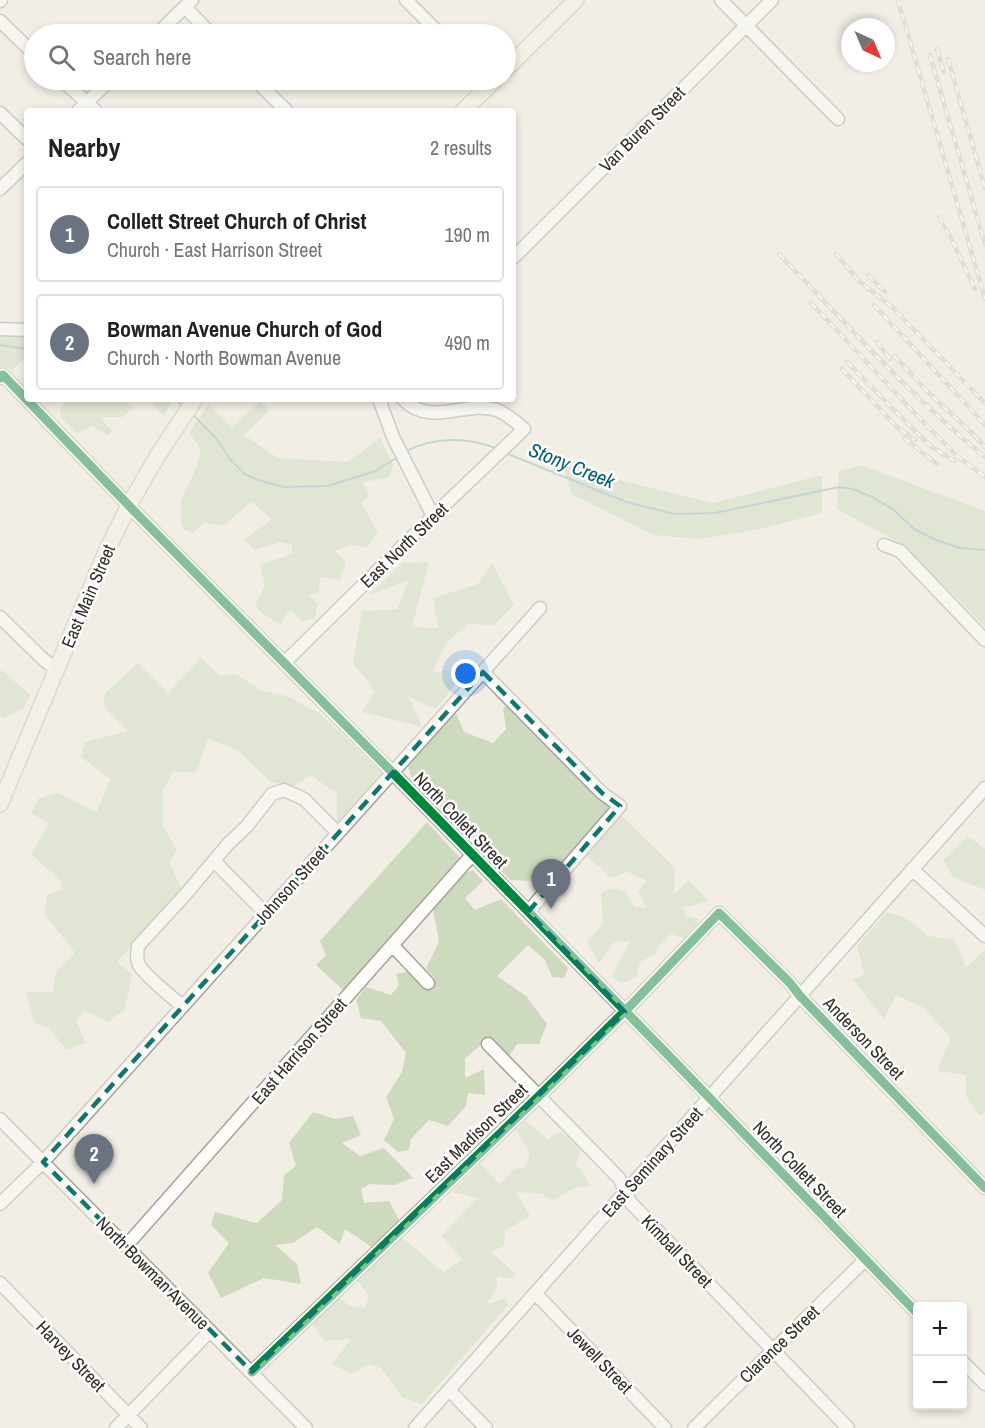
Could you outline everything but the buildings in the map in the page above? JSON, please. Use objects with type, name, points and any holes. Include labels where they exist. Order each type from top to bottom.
[{"type":"main road","points":[[516,59],[576,0]]},
{"type":"main road","points":[[466,108],[482,90]]},
{"type":"main road","name":"East Main Street","points":[[0,804],[97,574],[129,505],[193,402]]},
{"type":"street","points":[[406,0],[430,24]]},
{"type":"street","points":[[721,0],[838,119]]},
{"type":"street","name":"Van Buren Street","points":[[516,255],[772,0]]},
{"type":"street","points":[[167,24],[188,4],[203,24]]},
{"type":"street","points":[[0,21],[24,44]]},
{"type":"street","points":[[71,90],[87,108],[102,90]]},
{"type":"street","points":[[265,90],[284,108]]},
{"type":"street","points":[[0,113],[24,136]]},
{"type":"street","points":[[0,189],[24,166]]},
{"type":"street","points":[[0,329],[24,330]]},
{"type":"street","name":"North Collett Street","points":[[1,377],[24,400]]},
{"type":"street","name":"North Collett Street","points":[[26,402],[392,772],[913,1309]]},
{"type":"street","points":[[380,402],[393,437],[433,516]]},
{"type":"street","name":"East North Street","points":[[284,663],[524,429],[496,410],[423,412],[411,408],[406,402]]},
{"type":"street","points":[[884,545],[900,551],[985,640]]},
{"type":"street","name":"Johnson Street","points":[[0,1204],[43,1162],[540,608]]},
{"type":"street","points":[[0,617],[57,670]]},
{"type":"street","points":[[483,672],[602,793],[620,806],[528,912]]},
{"type":"street","name":"East Seminary Street","points":[[415,1428],[985,788]]},
{"type":"street","points":[[182,1006],[138,964],[136,956],[138,946],[272,794],[284,790],[304,799],[338,833]]},
{"type":"street","name":"East Harrison Street","points":[[126,1246],[472,855]]},
{"type":"street","points":[[214,861],[265,913]]},
{"type":"street","points":[[912,869],[985,936]]},
{"type":"street","name":"Anderson Street","points":[[719,913],[790,982],[800,996],[985,1188]]},
{"type":"street","name":"East Madison Street","points":[[252,1372],[625,1012],[719,913]]},
{"type":"street","points":[[392,945],[428,983]]},
{"type":"street","name":"Kimball Street","points":[[488,1044],[619,1178],[632,1203],[848,1428]]},
{"type":"street","name":"North Bowman Avenue","points":[[0,1119],[306,1428]]},
{"type":"street","name":"Clarence Street","points":[[694,1428],[865,1260]]},
{"type":"street","name":"Harvey Street","points":[[0,1283],[141,1428]]},
{"type":"street","name":"Jewell Street","points":[[535,1293],[664,1428]]},
{"type":"street","points":[[116,1428],[210,1331]]},
{"type":"street","points":[[967,1365],[985,1384]]},
{"type":"street","points":[[449,1390],[486,1428]]},
{"type":"highlighted area","points":[[483,672],[602,793],[620,806],[528,912],[625,1012],[252,1372],[43,1162]]},
{"type":"green space","points":[[0,324],[24,326],[24,359],[12,370],[4,367],[0,370]]},
{"type":"green space","points":[[66,402],[126,402],[133,408],[123,417],[100,417],[112,431],[107,436],[93,426],[77,433],[61,417],[60,410]]},
{"type":"green space","points":[[151,402],[170,404],[164,416]]},
{"type":"green space","points":[[262,402],[269,411],[244,435],[278,458],[348,462],[380,438],[393,465],[389,478],[363,482],[369,497],[361,503],[378,532],[367,548],[351,545],[335,551],[346,562],[340,580],[320,577],[319,592],[308,595],[318,603],[315,618],[302,621],[290,610],[280,624],[263,614],[255,606],[265,585],[260,565],[292,554],[292,545],[280,542],[255,550],[244,540],[272,519],[251,502],[224,525],[203,523],[193,533],[184,530],[181,522],[181,501],[196,468],[201,449],[189,433],[208,404],[232,427]]},
{"type":"green space","points":[[561,456],[611,478],[713,503],[822,475],[822,513],[756,530],[700,539],[653,535],[571,494]]},
{"type":"green space","points":[[861,465],[985,511],[985,627],[905,546],[837,509],[839,471]]},
{"type":"green space","points":[[429,562],[412,627],[438,628],[433,598],[478,584],[492,563],[514,605],[494,625],[468,624],[446,643],[432,673],[469,667],[436,709],[409,697],[422,727],[362,712],[375,691],[353,663],[362,611],[397,609],[409,580],[369,595],[402,563]]},
{"type":"green space","points":[[201,658],[220,676],[236,674],[262,691],[287,696],[321,714],[381,772],[337,827],[337,794],[311,775],[295,786],[271,782],[236,749],[208,739],[196,772],[173,772],[163,790],[163,826],[177,850],[169,862],[183,891],[117,962],[132,974],[125,1009],[108,1022],[85,1011],[76,1021],[86,1043],[66,1050],[49,1028],[34,1023],[26,992],[53,992],[56,972],[75,953],[44,913],[47,895],[62,889],[60,880],[31,854],[49,824],[31,813],[39,798],[57,793],[97,812],[110,779],[81,757],[85,742],[128,731],[103,706],[105,693],[138,663],[168,693]]},
{"type":"green space","points":[[0,671],[3,671],[30,695],[24,708],[3,718],[0,716]]},
{"type":"green space","points":[[510,705],[612,808],[541,889],[536,881],[510,880],[411,776],[407,763],[456,713],[464,732],[493,743],[506,729],[503,708]]},
{"type":"green space","points":[[622,816],[675,868],[674,894],[689,880],[709,901],[683,908],[686,916],[699,919],[693,933],[686,939],[671,934],[659,946],[655,954],[640,962],[636,978],[621,984],[612,976],[630,941],[614,942],[599,963],[587,942],[603,924],[601,893],[613,888],[626,892],[634,907],[646,908],[638,891],[647,881],[626,871],[619,876],[609,877],[586,854],[616,818]]},
{"type":"green space","points":[[427,822],[460,858],[344,991],[316,965],[326,955],[320,941]]},
{"type":"green space","points":[[968,836],[985,849],[985,890],[953,877],[943,860]]},
{"type":"green space","points":[[473,870],[483,881],[465,898],[475,910],[501,899],[568,968],[564,978],[552,977],[545,960],[528,945],[497,976],[526,996],[547,1024],[539,1044],[517,1044],[509,1056],[501,1047],[487,1039],[465,1059],[465,1078],[484,1069],[485,1095],[468,1093],[466,1106],[448,1126],[429,1120],[411,1139],[409,1150],[398,1152],[384,1140],[394,1119],[386,1097],[402,1072],[406,1053],[381,1021],[361,1018],[356,1000],[366,987],[391,995],[399,985],[396,974],[409,971],[426,987],[434,988],[435,978],[426,968],[439,942],[433,909],[465,873]]},
{"type":"green space","points":[[887,912],[904,917],[928,936],[954,939],[966,967],[985,950],[985,1113],[980,1116],[966,1096],[966,1075],[937,1071],[951,1038],[924,1008],[896,995],[884,1019],[853,980],[864,974],[857,946]]},
{"type":"green space","points":[[313,1112],[335,1119],[353,1116],[361,1135],[342,1143],[360,1156],[384,1148],[413,1178],[394,1185],[370,1184],[361,1189],[364,1203],[389,1201],[400,1222],[373,1248],[345,1229],[340,1244],[317,1227],[293,1243],[275,1245],[297,1264],[301,1284],[264,1278],[221,1298],[208,1273],[229,1243],[211,1225],[215,1212],[257,1223],[282,1200],[284,1175],[296,1166],[289,1143]]},
{"type":"green space","points":[[525,1121],[548,1139],[561,1131],[581,1151],[576,1164],[591,1186],[574,1188],[552,1201],[542,1194],[516,1192],[530,1216],[505,1231],[504,1246],[491,1252],[516,1274],[510,1279],[497,1276],[497,1288],[487,1304],[504,1299],[509,1304],[422,1404],[403,1398],[381,1368],[369,1364],[351,1374],[332,1364],[351,1339],[325,1341],[312,1323],[339,1297],[349,1306],[365,1308],[369,1296],[357,1280],[402,1238],[444,1272],[463,1259],[441,1236],[478,1198],[452,1192],[481,1164],[499,1184],[515,1169],[526,1167],[530,1153],[516,1130]]},
{"type":"waterway","name":"Stony Creek","points":[[0,345],[24,349]]},
{"type":"waterway","name":"Stony Creek","points":[[178,402],[182,405]]},
{"type":"waterway","name":"Stony Creek","points":[[193,415],[217,439],[230,459],[245,474],[284,487],[327,486],[373,472],[398,457]]},
{"type":"waterway","name":"Stony Creek","points":[[405,452],[427,443],[451,440],[475,442],[498,449]]},
{"type":"waterway","name":"Stony Creek","points":[[506,453],[626,502],[675,514],[715,513],[839,487],[853,489],[894,510],[914,529],[936,540],[960,548],[985,550]]},
{"type":"railway","points":[[898,0],[985,299]]},
{"type":"railway","points":[[937,49],[944,72]]},
{"type":"railway","points":[[930,55],[985,244]]},
{"type":"railway","points":[[948,59],[985,188]]},
{"type":"railway","points":[[939,217],[975,289]]},
{"type":"railway","points":[[779,254],[905,384],[957,434],[985,457]]},
{"type":"railway","points":[[836,254],[859,281],[892,307],[985,403]]},
{"type":"railway","points":[[868,275],[885,292]]},
{"type":"railway","points":[[811,303],[927,426],[956,455],[985,477]]},
{"type":"railway","points":[[874,305],[985,425]]},
{"type":"railway","points":[[877,342],[890,359]]},
{"type":"railway","points":[[894,356],[985,447]]},
{"type":"railway","points":[[847,362],[932,447],[954,461]]},
{"type":"railway","points":[[842,369],[897,427],[915,440]]},
{"type":"railway","points":[[904,438],[937,464]]},
{"type":"cycle path","points":[[0,378],[3,375],[24,397]]},
{"type":"cycle path","points":[[29,402],[913,1309]]},
{"type":"cycle path","points":[[252,1372],[539,1096],[719,913],[790,983],[985,1188]]},
{"type":"place","name":"Collett Street Church of Christ","points":[[551,909]]},
{"type":"place","name":"Bowman Avenue Church of God","points":[[94,1184]]}]
